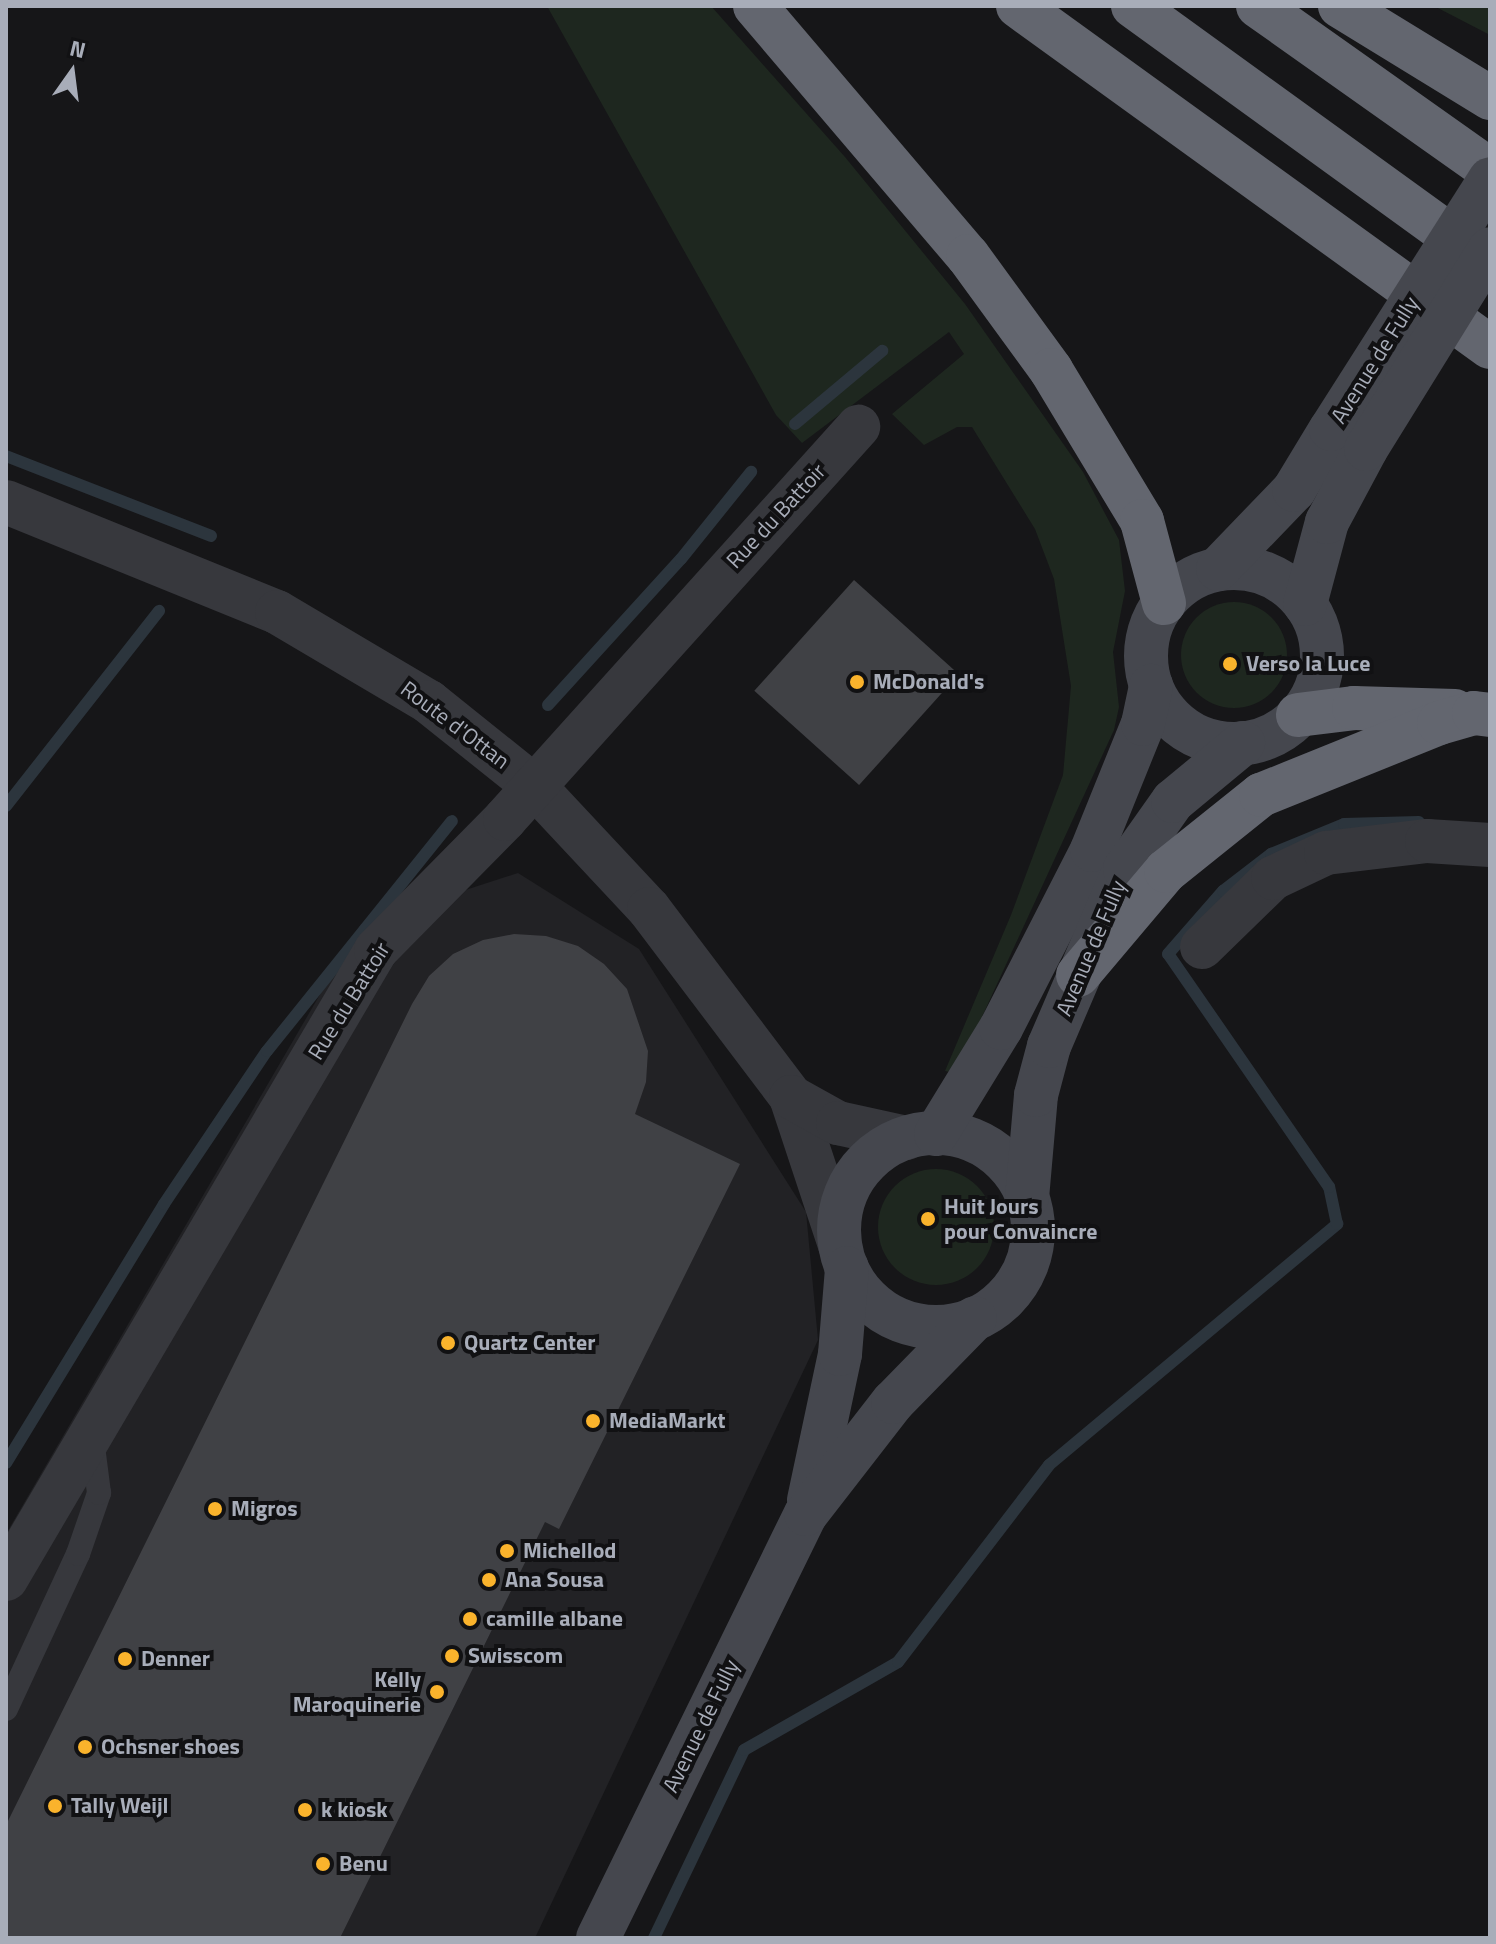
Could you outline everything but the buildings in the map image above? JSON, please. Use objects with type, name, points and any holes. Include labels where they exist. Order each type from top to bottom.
[{"type":"highway","points":[[755,6],[968,256],[1051,370],[1142,521],[1164,603]]},
{"type":"highway","points":[[1018,6],[1490,347]]},
{"type":"highway","points":[[1133,6],[1490,265]]},
{"type":"highway","points":[[1258,6],[1490,170]]},
{"type":"highway","points":[[1340,6],[1490,98]]},
{"type":"highway","points":[[1298,715],[1402,707],[1482,714]]},
{"type":"highway","points":[[1078,975],[1166,871],[1261,795],[1363,751],[1482,714]]},
{"type":"main road","name":"Avenue de Fully","points":[[1305,604],[1348,439],[1490,179]]},
{"type":"main road","name":"Avenue de Fully","points":[[1218,569],[1348,439],[1490,249]]},
{"type":"main road","points":[[1218,569],[1251,569],[1272,576],[1305,604],[1322,654],[1314,693],[1298,715],[1279,731],[1243,743],[1219,742],[1187,730],[1169,715],[1151,686],[1148,637],[1164,603],[1182,584],[1218,569]]},
{"type":"main road","name":"Avenue de Fully","points":[[921,1136],[1001,1028],[1092,850],[1143,724],[1151,686]]},
{"type":"main road","name":"Avenue de Fully","points":[[1027,1198],[1036,1095],[1049,1046],[1125,869],[1151,827],[1173,801],[1243,743]]},
{"type":"main road","points":[[921,1136],[965,1139],[992,1152],[1007,1164],[1027,1198],[1033,1231],[1027,1263],[1003,1300],[975,1318],[946,1326],[900,1320],[863,1294],[843,1257],[840,1213],[852,1180],[875,1154],[921,1136]]},
{"type":"main road","name":"Avenue de Fully","points":[[806,1514],[840,1354],[843,1257]]},
{"type":"main road","name":"Avenue de Fully","points":[[598,1938],[806,1514],[893,1402],[975,1318]]},
{"type":"street","name":"Rue du Battoir","points":[[6,1579],[376,950],[534,786],[858,427]]},
{"type":"street","name":"Route d'Ottan","points":[[6,502],[201,579],[303,627],[429,702],[534,786],[649,909],[791,1097],[843,1257]]},
{"type":"street","points":[[1202,947],[1273,878],[1326,853],[1427,841],[1490,845]]},
{"type":"street","name":"Route d'Ottan","points":[[791,1097],[838,1123],[921,1136]]},
{"type":"lane","points":[[6,1709],[78,1554],[99,1493],[92,1436]]},
{"type":"shaded area","points":[[547,6],[711,6],[845,157],[965,304],[1083,472],[1119,540],[1125,591],[1113,652],[1119,707],[1114,730],[969,1045],[950,1072],[945,1071],[1011,915],[1063,775],[1071,686],[1054,579],[1035,529],[972,427],[957,427],[924,445],[892,414],[964,354],[949,332],[802,443],[776,415]]},
{"type":"shaded area","points":[[1434,6],[1490,6],[1490,35]]},
{"type":"shaded area","points":[[1234,602],[1254,606],[1272,617],[1283,635],[1287,655],[1283,675],[1272,693],[1254,704],[1234,708],[1214,704],[1196,693],[1185,675],[1181,655],[1185,635],[1196,617],[1214,606]]},
{"type":"shaded area","points":[[518,873],[639,949],[806,1212],[818,1340],[535,1938],[6,1938],[6,1534],[361,924]]},
{"type":"shaded area","points":[[936,1169],[958,1173],[977,1186],[990,1205],[994,1227],[990,1249],[977,1268],[958,1281],[936,1285],[914,1281],[895,1268],[882,1249],[878,1227],[882,1205],[895,1186],[914,1173]]},
{"type":"waterway","points":[[795,424],[882,351]]},
{"type":"waterway","points":[[6,456],[211,536]]},
{"type":"waterway","points":[[548,705],[681,559],[751,472]]},
{"type":"waterway","points":[[6,806],[159,611]]},
{"type":"waterway","points":[[6,1463],[164,1204],[267,1051],[452,821]]},
{"type":"waterway","points":[[654,1938],[744,1750],[898,1662],[1049,1465],[1337,1224],[1329,1187],[1168,954],[1223,891],[1271,854],[1344,824],[1419,822]]},
{"type":"place","name":"Verso la Luce","points":[[1230,664]]},
{"type":"place","name":"McDonald's","points":[[857,682]]},
{"type":"place","name":"Huit Jours pour Convaincre","points":[[928,1219]]},
{"type":"place","name":"Quartz Center","points":[[448,1343]]},
{"type":"place","name":"MediaMarkt","points":[[593,1421]]},
{"type":"place","name":"Migros","points":[[215,1509]]},
{"type":"place","name":"Michellod","points":[[507,1551]]},
{"type":"place","name":"Ana Sousa","points":[[489,1580]]},
{"type":"place","name":"camille albane","points":[[470,1619]]},
{"type":"place","name":"Swisscom","points":[[452,1656]]},
{"type":"place","name":"Denner","points":[[125,1659]]},
{"type":"place","name":"Kelly Maroquinerie","points":[[437,1692]]},
{"type":"place","name":"Ochsner shoes","points":[[85,1747]]},
{"type":"place","name":"Tally Weijl","points":[[55,1806]]},
{"type":"place","name":"k kiosk","points":[[305,1810]]},
{"type":"place","name":"Benu","points":[[323,1864]]}]
